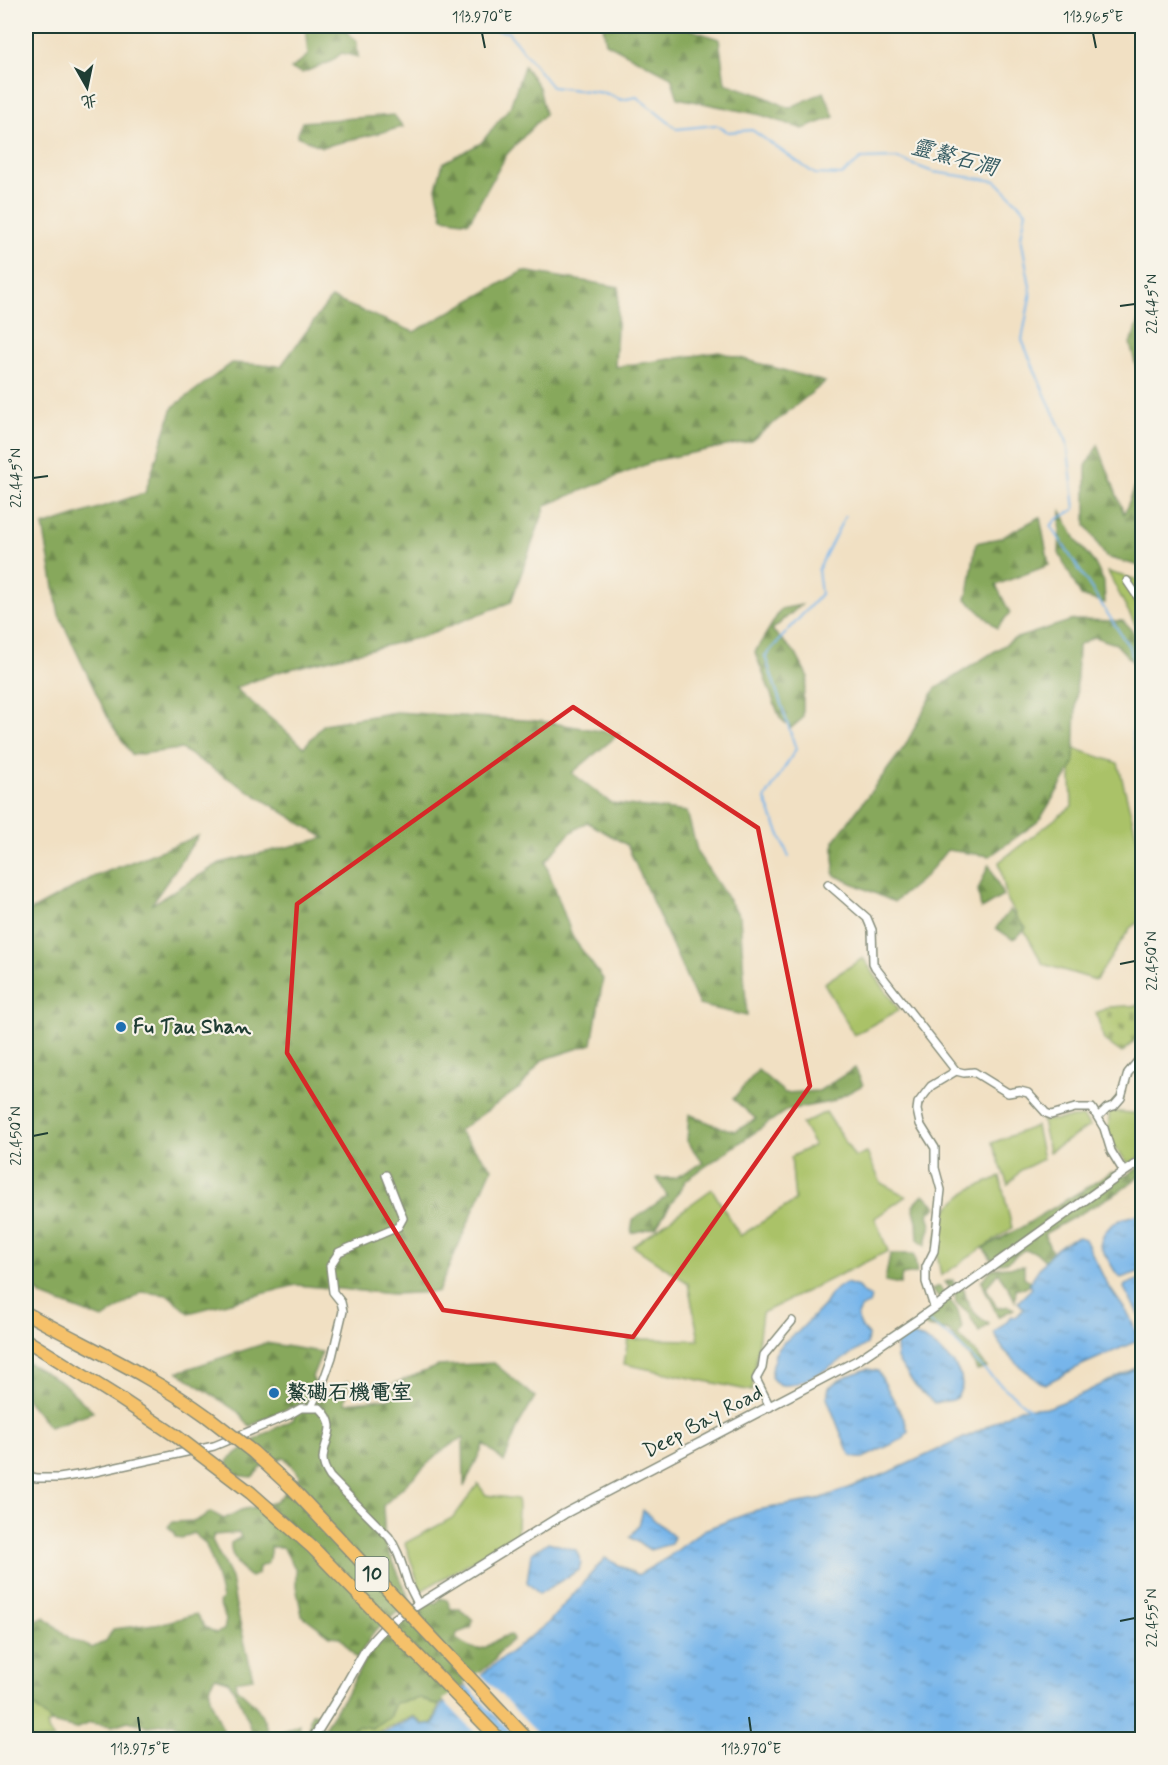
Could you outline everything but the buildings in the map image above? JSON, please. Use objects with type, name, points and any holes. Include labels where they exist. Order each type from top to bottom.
[{"type":"highway","name":"10","points":[[26,1313],[155,1382],[208,1417],[253,1452],[291,1488],[528,1740]]},
{"type":"highway","name":"10","points":[[26,1340],[176,1436],[232,1478],[305,1541],[500,1740]]},
{"type":"street","points":[[1127,581],[1143,603]]},
{"type":"street","points":[[828,884],[867,918],[872,930],[875,967],[956,1071],[974,1072],[1008,1093],[1020,1091],[1028,1093],[1046,1113],[1051,1115],[1075,1108],[1092,1108],[1104,1128],[1111,1151],[1124,1172]]},
{"type":"street","points":[[1098,1117],[1121,1098],[1128,1073],[1143,1056]]},
{"type":"street","points":[[934,1307],[926,1282],[926,1267],[934,1251],[941,1190],[935,1168],[935,1148],[920,1124],[917,1110],[918,1103],[930,1086],[956,1071]]},
{"type":"street","name":"Deep Bay Road","points":[[312,1740],[375,1638],[390,1622],[564,1514],[858,1360],[1143,1160]]},
{"type":"street","points":[[310,1407],[322,1385],[342,1320],[343,1311],[341,1302],[333,1292],[330,1266],[339,1252],[398,1227],[403,1218],[386,1175]]},
{"type":"street","points":[[770,1407],[756,1379],[762,1368],[764,1355],[792,1321]]},
{"type":"street","points":[[26,1476],[59,1478],[214,1446],[301,1408],[320,1408],[327,1415],[331,1429],[323,1457],[324,1468],[330,1478],[389,1537],[396,1547],[406,1579],[418,1604]]},
{"type":"highlighted area","points":[[573,707],[758,828],[810,1086],[633,1337],[443,1310],[287,1053],[297,904]]},
{"type":"green space","points":[[341,26],[357,42],[358,57],[342,53],[330,62],[302,73],[291,69],[308,55],[305,27]]},
{"type":"green space","points":[[603,26],[680,26],[719,39],[725,83],[789,108],[824,92],[834,117],[803,129],[761,115],[678,98],[671,77],[606,43]]},
{"type":"green space","points":[[524,66],[539,87],[545,114],[507,154],[469,222],[443,218],[436,188],[443,163],[481,143],[510,107]]},
{"type":"green space","points":[[394,115],[403,127],[322,147],[297,136],[302,122]]},
{"type":"green space","points":[[523,271],[619,287],[615,367],[719,352],[825,382],[751,441],[657,460],[546,505],[511,602],[421,637],[278,672],[235,688],[304,747],[324,724],[396,712],[540,721],[619,734],[572,773],[611,803],[687,812],[698,854],[740,917],[747,1016],[699,1005],[627,845],[587,822],[569,834],[545,862],[573,938],[603,979],[592,1044],[542,1060],[521,1087],[458,1131],[492,1168],[438,1292],[393,1294],[296,1285],[189,1313],[168,1295],[142,1292],[103,1319],[42,1296],[26,1282],[26,909],[29,912],[93,877],[198,836],[151,905],[220,863],[325,838],[181,749],[132,755],[110,722],[59,615],[43,526],[145,493],[173,407],[232,363],[281,366],[331,298],[414,332]]},
{"type":"green space","points":[[1142,315],[1142,389],[1130,343]]},
{"type":"green space","points":[[1098,445],[1124,514],[1135,487],[1142,459],[1142,562],[1139,566],[1106,557],[1086,525],[1086,466]]},
{"type":"green space","points":[[1061,511],[1077,541],[1095,564],[1104,582],[1105,603],[1081,596],[1059,553]]},
{"type":"green space","points":[[1040,517],[1049,565],[996,585],[1010,613],[997,628],[966,599],[976,543],[1000,538]]},
{"type":"green space","points":[[1108,572],[1142,581],[1142,638]]},
{"type":"green space","points":[[801,605],[772,630],[796,654],[808,677],[803,697],[803,718],[791,728],[780,718],[755,652],[781,609]]},
{"type":"green space","points":[[1073,620],[1123,621],[1142,642],[1142,672],[1116,644],[1094,637],[1078,645],[1074,764],[1039,821],[990,856],[947,850],[926,876],[894,902],[834,875],[834,841],[905,746],[935,689],[1014,639]]},
{"type":"green space","points":[[1070,747],[1118,763],[1142,857],[1142,919],[1130,928],[1096,980],[1043,964],[1007,899],[999,862],[1072,806]]},
{"type":"green space","points":[[989,864],[1003,896],[981,909],[978,890]]},
{"type":"green space","points":[[1010,910],[1026,928],[1012,939],[996,928]]},
{"type":"green space","points":[[863,958],[899,1010],[854,1035],[824,983]]},
{"type":"green space","points":[[1142,1005],[1142,1033],[1122,1053],[1104,1040],[1096,1013],[1109,1007]]},
{"type":"green space","points":[[855,1068],[863,1085],[831,1102],[787,1110],[686,1180],[656,1227],[631,1233],[633,1220],[667,1196],[657,1178],[675,1178],[703,1163],[687,1141],[689,1114],[719,1127],[736,1131],[756,1119],[733,1099],[758,1070],[785,1093],[819,1091]]},
{"type":"green space","points":[[1109,1111],[1142,1114],[1142,1155],[1129,1164],[1108,1140]]},
{"type":"green space","points":[[826,1112],[855,1157],[867,1153],[881,1183],[906,1196],[875,1218],[888,1251],[762,1313],[752,1391],[624,1364],[628,1339],[699,1340],[688,1283],[633,1246],[712,1189],[740,1236],[795,1201],[791,1157],[814,1145],[802,1124]]},
{"type":"green space","points":[[1083,1117],[1090,1126],[1049,1152],[1042,1121]]},
{"type":"green space","points":[[1036,1126],[1043,1159],[1021,1170],[1008,1185],[992,1143]]},
{"type":"green space","points":[[1142,1166],[1142,1174],[1120,1191],[1044,1234],[1054,1257],[1049,1264],[1037,1253],[1024,1250],[1007,1262],[995,1264],[983,1248],[1112,1172],[1125,1176]]},
{"type":"green space","points":[[1000,1177],[1012,1228],[941,1276],[935,1242],[948,1208],[969,1190]]},
{"type":"green space","points":[[924,1194],[937,1207],[928,1214],[931,1225],[925,1246],[918,1240],[913,1206]]},
{"type":"green space","points":[[890,1254],[914,1254],[917,1273],[902,1275],[900,1284],[885,1281]]},
{"type":"green space","points":[[1024,1266],[1024,1277],[1033,1283],[1025,1288],[1016,1288],[1015,1301],[998,1273],[986,1287],[997,1308],[1009,1306],[1014,1309],[998,1317],[981,1281],[993,1268]]},
{"type":"green space","points":[[953,1280],[956,1290],[964,1289],[972,1310],[989,1324],[979,1332],[967,1311],[956,1303],[955,1295],[945,1282]]},
{"type":"green space","points":[[939,1286],[958,1311],[962,1328],[958,1336],[975,1351],[987,1368],[977,1371],[949,1331],[927,1327],[922,1319],[942,1301],[931,1290]]},
{"type":"green space","points":[[266,1343],[322,1352],[312,1377],[322,1398],[348,1381],[345,1403],[392,1398],[393,1384],[438,1366],[494,1363],[535,1397],[519,1424],[504,1462],[484,1444],[464,1487],[463,1437],[439,1453],[383,1506],[385,1543],[411,1603],[373,1633],[357,1659],[340,1637],[330,1636],[302,1615],[296,1586],[296,1570],[283,1547],[271,1547],[268,1563],[259,1567],[258,1574],[251,1577],[243,1571],[232,1553],[231,1543],[241,1537],[239,1533],[214,1535],[212,1540],[231,1578],[253,1678],[235,1681],[236,1688],[259,1710],[270,1739],[253,1739],[233,1688],[228,1681],[215,1677],[210,1685],[210,1699],[227,1739],[197,1739],[173,1723],[148,1726],[128,1721],[113,1726],[90,1723],[76,1729],[52,1723],[29,1701],[26,1701],[26,1626],[45,1617],[69,1638],[92,1648],[106,1641],[113,1629],[163,1623],[196,1614],[205,1627],[216,1633],[224,1630],[226,1620],[219,1603],[222,1599],[213,1563],[205,1543],[193,1533],[182,1538],[175,1537],[174,1532],[168,1527],[172,1522],[196,1521],[211,1512],[224,1519],[241,1510],[276,1502],[300,1476],[284,1457],[263,1466],[252,1477],[232,1475],[227,1461],[259,1438],[294,1419],[292,1406],[250,1426],[238,1412],[178,1372]]},
{"type":"green space","points":[[26,1362],[62,1382],[93,1412],[49,1427],[26,1399]]},
{"type":"green space","points":[[478,1484],[486,1495],[517,1499],[518,1535],[421,1591],[405,1543],[454,1517]]},
{"type":"green space","points":[[440,1598],[447,1600],[451,1609],[460,1609],[473,1621],[471,1628],[457,1633],[456,1639],[467,1646],[481,1649],[502,1637],[511,1635],[513,1639],[499,1652],[494,1661],[439,1705],[421,1698],[395,1703],[389,1717],[372,1728],[357,1726],[338,1739],[316,1740],[349,1690],[367,1654],[391,1624],[427,1601],[436,1604]]},
{"type":"green space","points":[[421,1698],[439,1705],[433,1723],[423,1724],[414,1716],[365,1739],[340,1740],[357,1726],[372,1728],[389,1718],[395,1703]]},
{"type":"green space","points":[[26,1701],[52,1723],[47,1725],[54,1739],[26,1740]]},
{"type":"green space","points":[[312,1713],[319,1714],[321,1718],[308,1739],[279,1740],[281,1732],[299,1724],[303,1737],[309,1731]]},
{"type":"water","points":[[1142,1213],[1142,1271],[1121,1278],[1100,1246],[1102,1238],[1115,1222]]},
{"type":"water","points":[[1079,1237],[1085,1239],[1107,1284],[1129,1315],[1138,1337],[1135,1342],[1045,1384],[1039,1382],[1003,1349],[994,1333],[1012,1316],[1015,1317],[1024,1309],[1018,1302],[1032,1288],[1029,1284],[1050,1255],[1063,1244]]},
{"type":"water","points":[[1142,1278],[1142,1321],[1124,1288],[1125,1285]]},
{"type":"water","points":[[846,1283],[858,1287],[871,1297],[869,1305],[862,1307],[857,1317],[868,1335],[867,1344],[825,1370],[800,1382],[790,1385],[777,1383],[771,1377],[775,1354],[784,1342],[798,1332],[824,1305],[838,1287]]},
{"type":"water","points":[[911,1335],[925,1339],[954,1364],[961,1376],[962,1386],[958,1396],[953,1400],[934,1403],[916,1387],[897,1359],[897,1341]]},
{"type":"water","points":[[1142,1365],[1142,1739],[368,1740],[414,1718],[422,1725],[434,1724],[441,1706],[548,1623],[605,1558],[638,1575],[667,1558],[704,1530],[757,1510],[817,1500],[892,1471],[977,1432],[1018,1409],[1050,1407]]},
{"type":"water","points":[[867,1369],[878,1371],[908,1431],[903,1439],[863,1458],[855,1458],[847,1449],[827,1398],[829,1387],[845,1377]]},
{"type":"water","points":[[643,1510],[674,1537],[671,1544],[650,1550],[630,1537],[639,1526]]},
{"type":"water","points":[[548,1542],[576,1550],[581,1562],[579,1570],[539,1594],[527,1582],[531,1554]]},
{"type":"pier","points":[[479,1672],[543,1739],[518,1739],[464,1683]]},
{"type":"pier","points":[[458,1689],[507,1739],[481,1739],[443,1700]]},
{"type":"waterway","name":"靈鰲石澗","points":[[462,26],[508,32],[552,87],[605,93],[621,100],[637,97],[677,129],[716,125],[728,132],[752,130],[815,174],[842,175],[861,159],[896,158],[933,172],[996,181],[1026,211],[1021,237],[1031,292],[1022,340],[1067,442],[1075,509],[1056,520],[1051,526],[1131,650],[1142,699]]},
{"type":"waterway","points":[[789,857],[765,799],[796,749],[765,656],[821,594],[818,570],[845,516]]},
{"type":"waterway","name":"靈鰲石澗","points":[[1142,714],[1142,720],[1132,733],[1142,766]]},
{"type":"waterway","points":[[926,1320],[949,1336],[1029,1409]]},
{"type":"place","name":"Fu Tau Shan","points":[[121,1027]]},
{"type":"place","name":"鰲磡石機電室","points":[[274,1393]]}]
